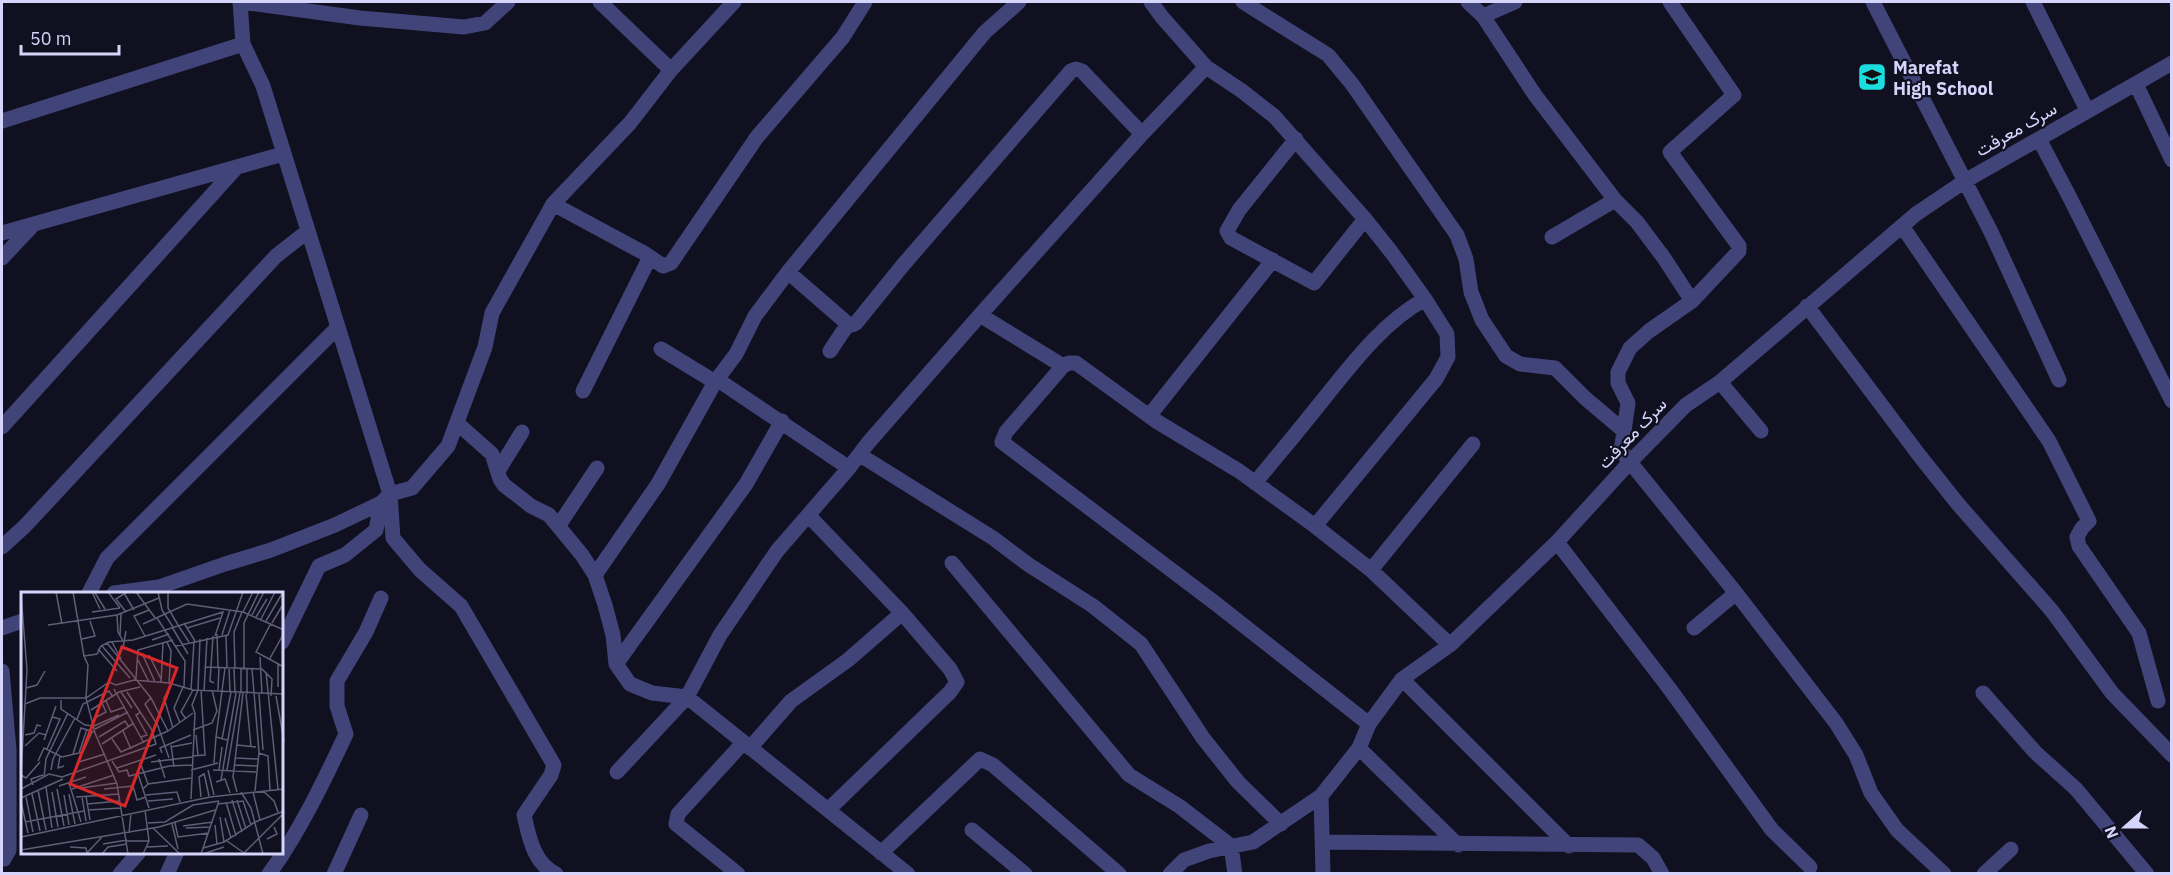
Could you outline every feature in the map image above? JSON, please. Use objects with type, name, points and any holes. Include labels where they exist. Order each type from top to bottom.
[{"type":"street","points":[[508,2],[485,23],[464,27],[360,18],[241,2],[243,44],[263,86],[338,327],[385,498],[393,538],[420,570],[460,606],[554,765],[551,775],[524,814],[532,848],[549,870],[556,873]]},
{"type":"street","points":[[600,2],[671,70]]},
{"type":"street","points":[[122,592],[159,587],[271,550],[335,525],[385,498],[412,488],[448,446],[485,346],[492,313],[553,204],[630,123],[671,70],[734,2]]},
{"type":"street","points":[[553,204],[663,266],[671,263],[757,137],[843,37],[865,2]]},
{"type":"street","points":[[595,575],[658,484],[717,381],[736,354],[755,316],[788,272],[985,32],[1019,2]]},
{"type":"street","points":[[1151,2],[1161,17],[1206,67],[1274,116],[1296,139],[1365,219],[1425,299],[1447,334],[1448,357],[1436,379],[1315,526]]},
{"type":"street","points":[[1243,2],[1328,55],[1352,84],[1457,235],[1466,259],[1472,292],[1482,320],[1506,356],[1520,364],[1555,368],[1585,398],[1624,431]]},
{"type":"street","points":[[1468,2],[1483,16],[1535,95],[1616,200],[1644,231],[1692,301]]},
{"type":"street","points":[[1483,16],[1515,2]]},
{"type":"street","points":[[1670,2],[1734,95],[1670,152],[1739,246],[1739,251],[1692,301],[1649,331],[1630,348],[1618,372],[1618,383],[1628,403],[1621,451],[1736,593],[1836,723],[1856,754],[1870,793],[1897,830],[1944,873]]},
{"type":"street","points":[[1873,2],[1965,181],[2059,380]]},
{"type":"street","points":[[2033,2],[2087,110]]},
{"type":"street","points":[[2,121],[243,44]]},
{"type":"street","name":"سرک معرفت","points":[[1170,873],[1209,851],[1253,842],[1321,796],[1359,748],[1369,724],[1402,679],[1450,645],[1557,542],[1686,405],[1720,382],[1902,226],[1965,181],[2172,63]]},
{"type":"street","points":[[617,772],[687,698],[720,635],[777,551],[980,315],[1142,134],[1206,67]]},
{"type":"street","points":[[788,272],[848,324],[856,323],[903,264],[1071,71],[1077,69],[1082,71],[1142,134]]},
{"type":"street","points":[[2136,84],[2172,160]]},
{"type":"street","points":[[1296,139],[1239,210],[1227,231],[1231,238],[1314,283],[1365,219]]},
{"type":"street","points":[[2039,140],[2172,401]]},
{"type":"street","points":[[2,233],[283,154]]},
{"type":"street","points":[[2,427],[237,167]]},
{"type":"street","points":[[1552,237],[1616,200]]},
{"type":"street","points":[[2,258],[33,225]]},
{"type":"street","points":[[1902,226],[2049,441],[2090,522],[2082,528],[2078,537],[2079,546],[2139,633],[2158,700]]},
{"type":"street","points":[[2,548],[276,256],[308,231]]},
{"type":"street","points":[[584,391],[650,257]]},
{"type":"street","points":[[1149,416],[1273,260]]},
{"type":"street","points":[[1255,483],[1352,364],[1407,309],[1425,299]]},
{"type":"street","points":[[1807,306],[1958,504],[2052,611],[2112,693],[2172,755]]},
{"type":"street","points":[[980,315],[1063,366]]},
{"type":"street","points":[[830,351],[848,324]]},
{"type":"street","points":[[90,592],[107,558],[338,327]]},
{"type":"street","points":[[662,349],[782,421],[849,468]]},
{"type":"street","points":[[1369,724],[1215,603],[1002,442],[1006,432],[1063,366],[1076,363],[1149,416],[1255,483],[1315,526],[1371,570],[1450,645]]},
{"type":"street","points":[[1720,382],[1761,431]]},
{"type":"street","points":[[616,664],[746,484],[782,421]]},
{"type":"street","points":[[457,423],[492,454],[504,485],[531,506],[549,515],[559,525],[595,575],[613,635],[616,664],[630,684],[652,693],[687,698],[908,873]]},
{"type":"street","points":[[498,471],[522,432]]},
{"type":"street","points":[[1371,570],[1473,444]]},
{"type":"street","points":[[860,455],[993,538],[1029,565],[1094,606],[1141,644],[1203,738],[1238,782],[1281,824]]},
{"type":"street","points":[[559,525],[597,468]]},
{"type":"street","points":[[284,638],[319,566],[345,555],[376,530],[385,498]]},
{"type":"street","points":[[809,516],[902,613],[950,669],[957,682],[950,692],[829,809]]},
{"type":"street","points":[[1557,542],[1669,688],[1772,830],[1810,867]]},
{"type":"street","points":[[952,563],[1129,775],[1179,806],[1231,846],[1235,873]]},
{"type":"street","points":[[1694,628],[1736,593]]},
{"type":"street","points":[[284,852],[346,734],[337,706],[337,681],[366,632],[381,598]]},
{"type":"street","points":[[738,873],[676,824],[678,814],[791,701],[849,660],[902,613]]},
{"type":"street","points":[[2,628],[21,621]]},
{"type":"street","points":[[2,671],[9,750],[9,850],[2,859]]},
{"type":"street","points":[[1402,679],[1569,846]]},
{"type":"street","points":[[1983,693],[2035,752],[2076,789],[2146,873]]},
{"type":"street","points":[[1359,748],[1458,845]]},
{"type":"street","points":[[881,853],[980,759],[993,765],[1119,873]]},
{"type":"street","points":[[1321,796],[1323,873]]},
{"type":"street","points":[[334,873],[361,815]]},
{"type":"street","points":[[972,830],[1025,873]]},
{"type":"street","points":[[1323,842],[1638,845],[1653,858],[1662,873]]},
{"type":"street","points":[[1984,873],[2011,849]]},
{"type":"street","points":[[120,873],[137,854]]},
{"type":"street","points":[[167,873],[176,854]]},
{"type":"street","points":[[269,873],[283,854]]},
{"type":"place","name":"Marefat High School","points":[[1872,77]]}]
